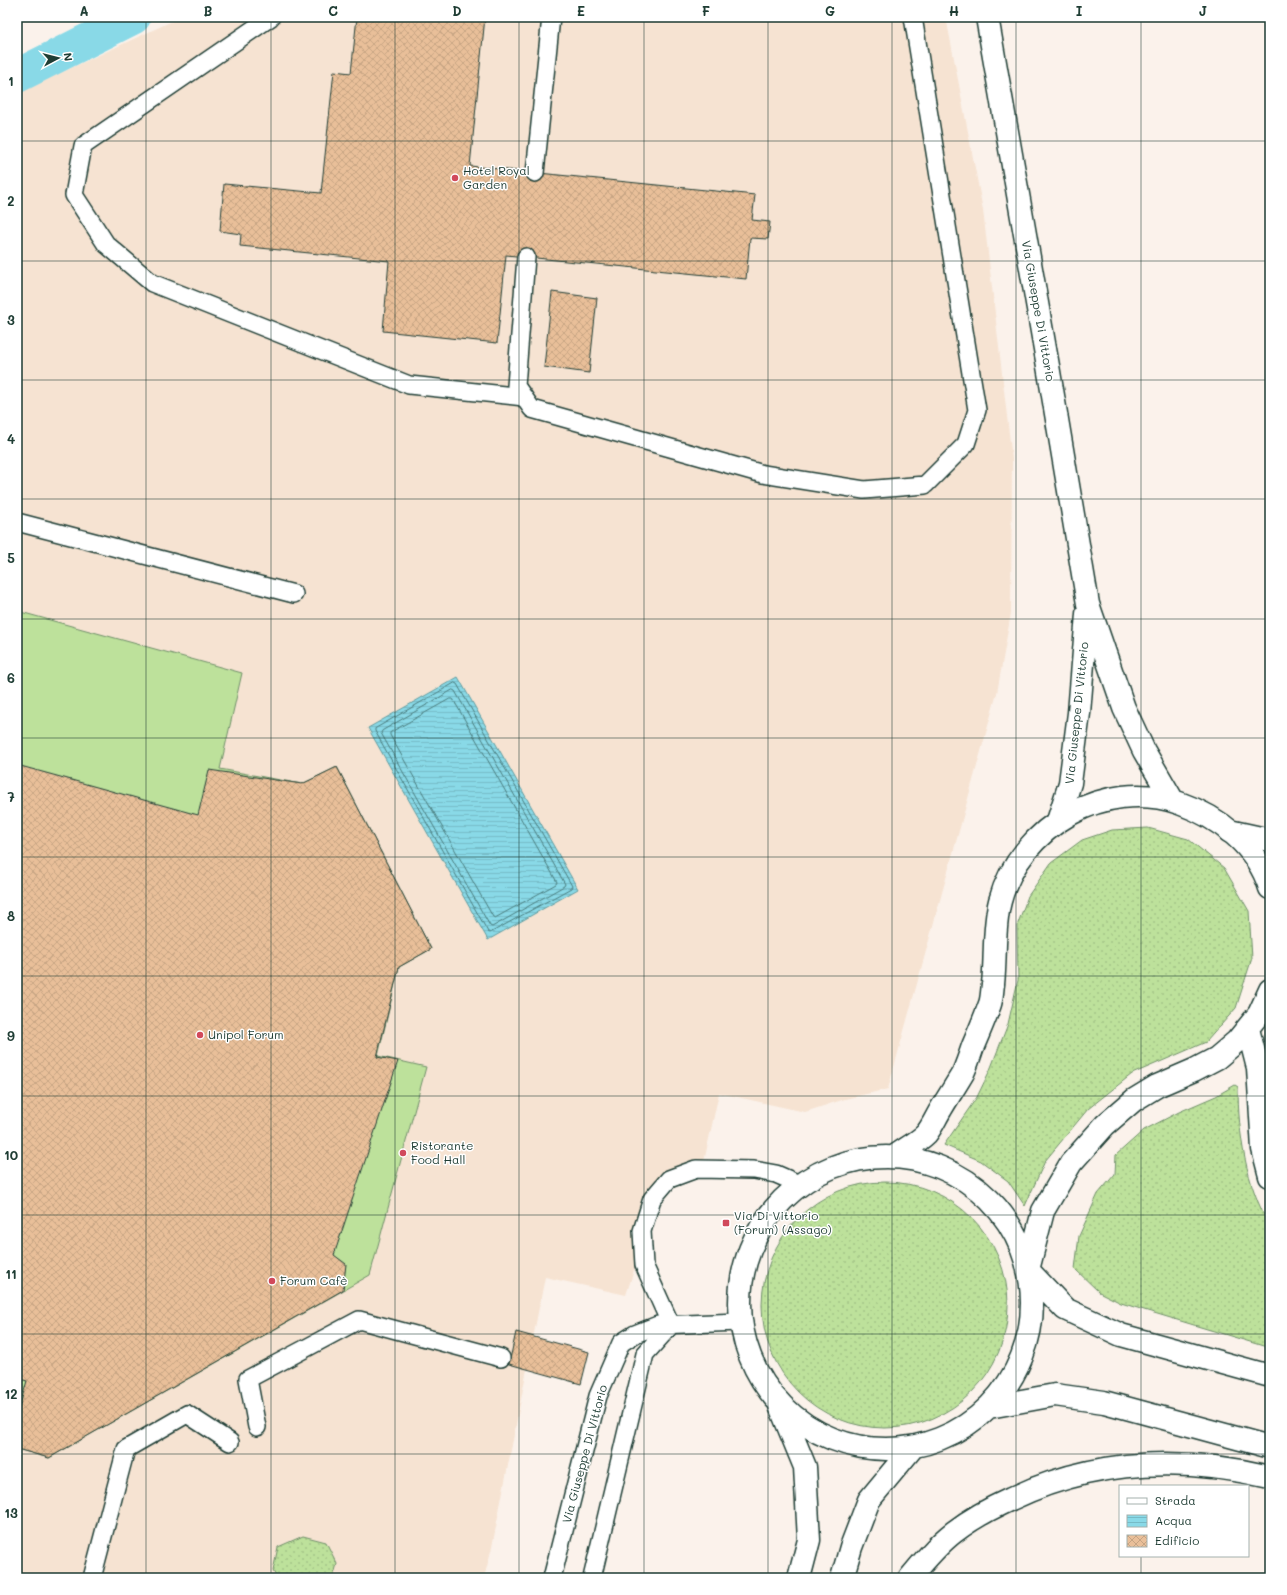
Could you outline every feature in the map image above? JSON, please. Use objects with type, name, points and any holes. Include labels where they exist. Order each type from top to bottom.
[{"type":"main road","name":"Via Giuseppe Di Vittorio","points":[[987,17],[1088,604],[1124,708],[1144,751],[1173,801]]},
{"type":"main road","name":"Via Giuseppe Di Vittorio","points":[[1058,821],[1070,784],[1079,713],[1088,604]]},
{"type":"main road","points":[[894,1156],[926,1134],[963,1072],[991,1002],[995,942],[1000,901],[1010,876],[1023,854],[1039,836],[1058,821],[1079,809],[1098,802],[1118,798],[1147,797],[1173,801],[1198,810],[1229,830],[1245,845],[1254,858],[1270,888]]},
{"type":"main road","points":[[1229,830],[1270,840]]},
{"type":"main road","points":[[1028,1270],[1042,1211],[1071,1163],[1105,1125],[1134,1100],[1157,1086],[1217,1058],[1237,1041],[1259,1014],[1270,990]]},
{"type":"main road","points":[[1248,1029],[1258,1068],[1263,1149],[1270,1176]]},
{"type":"main road","points":[[894,1156],[917,1160],[941,1167],[967,1181],[991,1201],[1008,1223],[1021,1246],[1028,1270],[1032,1294],[1031,1317],[1026,1343],[1018,1366],[1005,1388],[989,1407],[962,1428],[947,1436],[913,1447],[876,1449],[845,1444],[815,1431],[791,1415],[778,1402],[760,1377],[751,1360],[744,1341],[741,1322],[740,1292],[744,1266],[751,1246],[762,1224],[775,1208],[799,1184],[816,1174],[844,1162],[874,1157],[894,1156]]},
{"type":"main road","points":[[1028,1270],[1065,1309],[1121,1335],[1270,1376]]},
{"type":"main road","points":[[989,1407],[1055,1395],[1104,1402],[1270,1447]]},
{"type":"main road","points":[[778,1402],[805,1467],[809,1540],[799,1578]]},
{"type":"main road","points":[[842,1578],[851,1547],[869,1500],[913,1447]]},
{"type":"main road","points":[[910,1578],[942,1543],[964,1524],[1002,1503],[1055,1480],[1083,1472],[1112,1467],[1172,1464],[1215,1466],[1270,1477]]},
{"type":"lane","points":[[271,17],[83,146],[74,195],[106,244],[152,283],[409,385],[524,397]]},
{"type":"lane","points":[[535,173],[551,17]]},
{"type":"lane","points":[[526,257],[516,386],[532,409],[763,474],[864,490],[925,485],[966,444],[977,410],[913,17]]},
{"type":"lane","points":[[17,522],[294,594]]},
{"type":"lane","points":[[592,1578],[645,1354],[671,1325],[644,1265],[642,1231],[652,1199],[669,1180],[696,1169],[747,1169],[776,1174],[799,1184]]},
{"type":"lane","points":[[257,1427],[248,1379],[359,1320],[502,1358]]},
{"type":"lane","name":"Via Giuseppe Di Vittorio","points":[[552,1578],[598,1396],[621,1343],[635,1334],[658,1325],[741,1322]]},
{"type":"lane","points":[[92,1578],[126,1449],[187,1414],[230,1442]]},
{"type":"shaded area","points":[[181,17],[946,17],[983,210],[1012,459],[1011,613],[997,693],[888,1089],[845,1099],[805,1112],[719,1093],[703,1166],[656,1202],[626,1295],[545,1277],[492,1547],[484,1578],[17,1578],[17,93]]},
{"type":"green space","name":"Unipol Forum","points":[[17,611],[242,673],[220,769],[302,784],[337,767],[431,949],[399,967],[378,1056],[426,1067],[370,1275],[49,1458],[17,1449]]},
{"type":"green space","points":[[1148,828],[1188,839],[1224,868],[1249,911],[1252,958],[1236,1008],[1206,1042],[1132,1074],[1088,1109],[1045,1161],[1025,1206],[1008,1181],[981,1161],[944,1145],[977,1097],[990,1070],[1008,1024],[1018,980],[1017,926],[1028,896],[1051,863],[1082,840],[1112,830]]},
{"type":"green space","points":[[1235,1085],[1238,1087],[1238,1105],[1242,1141],[1249,1176],[1255,1194],[1270,1226],[1270,1348],[1121,1303],[1099,1292],[1075,1269],[1079,1236],[1098,1194],[1115,1174],[1116,1155],[1144,1130],[1179,1112],[1216,1096]]},
{"type":"green space","points":[[885,1182],[921,1187],[953,1203],[972,1218],[987,1237],[1003,1269],[1008,1305],[1003,1341],[987,1373],[972,1392],[953,1407],[921,1423],[885,1428],[849,1423],[817,1407],[798,1392],[783,1373],[767,1341],[762,1305],[767,1269],[783,1237],[798,1218],[817,1203],[849,1187]]},
{"type":"green space","points":[[303,1536],[326,1542],[337,1564],[333,1578],[277,1578],[273,1571],[278,1547]]},
{"type":"water","points":[[458,677],[578,889],[488,940],[368,728]]},
{"type":"building","name":"Hotel Royal Garden","points":[[357,17],[485,17],[470,166],[755,195],[752,220],[770,222],[768,239],[750,238],[746,279],[506,255],[497,343],[383,331],[389,261],[240,246],[241,234],[220,231],[224,184],[321,193],[334,71],[351,73]]},
{"type":"building","points":[[552,292],[597,298],[589,373],[544,367]]},
{"type":"building","name":"Unipol Forum","points":[[17,765],[198,815],[209,770],[302,784],[337,767],[431,949],[399,967],[377,1057],[398,1061],[334,1255],[346,1264],[343,1290],[49,1458],[17,1449],[17,1415],[27,1381],[17,1378]]},
{"type":"building","points":[[516,1332],[589,1352],[581,1384],[509,1364]]},
{"type":"waterway","points":[[17,76],[134,17]]},
{"type":"place","name":"Hotel Royal Garden","points":[[455,178]]},
{"type":"place","name":"Unipol Forum","points":[[200,1035]]},
{"type":"place","name":"Ristorante Food Hall","points":[[403,1153]]},
{"type":"place","name":"Via Di Vittorio (Forum) (Assago)","points":[[726,1223]]},
{"type":"place","name":"Forum Cafè","points":[[272,1281]]}]
